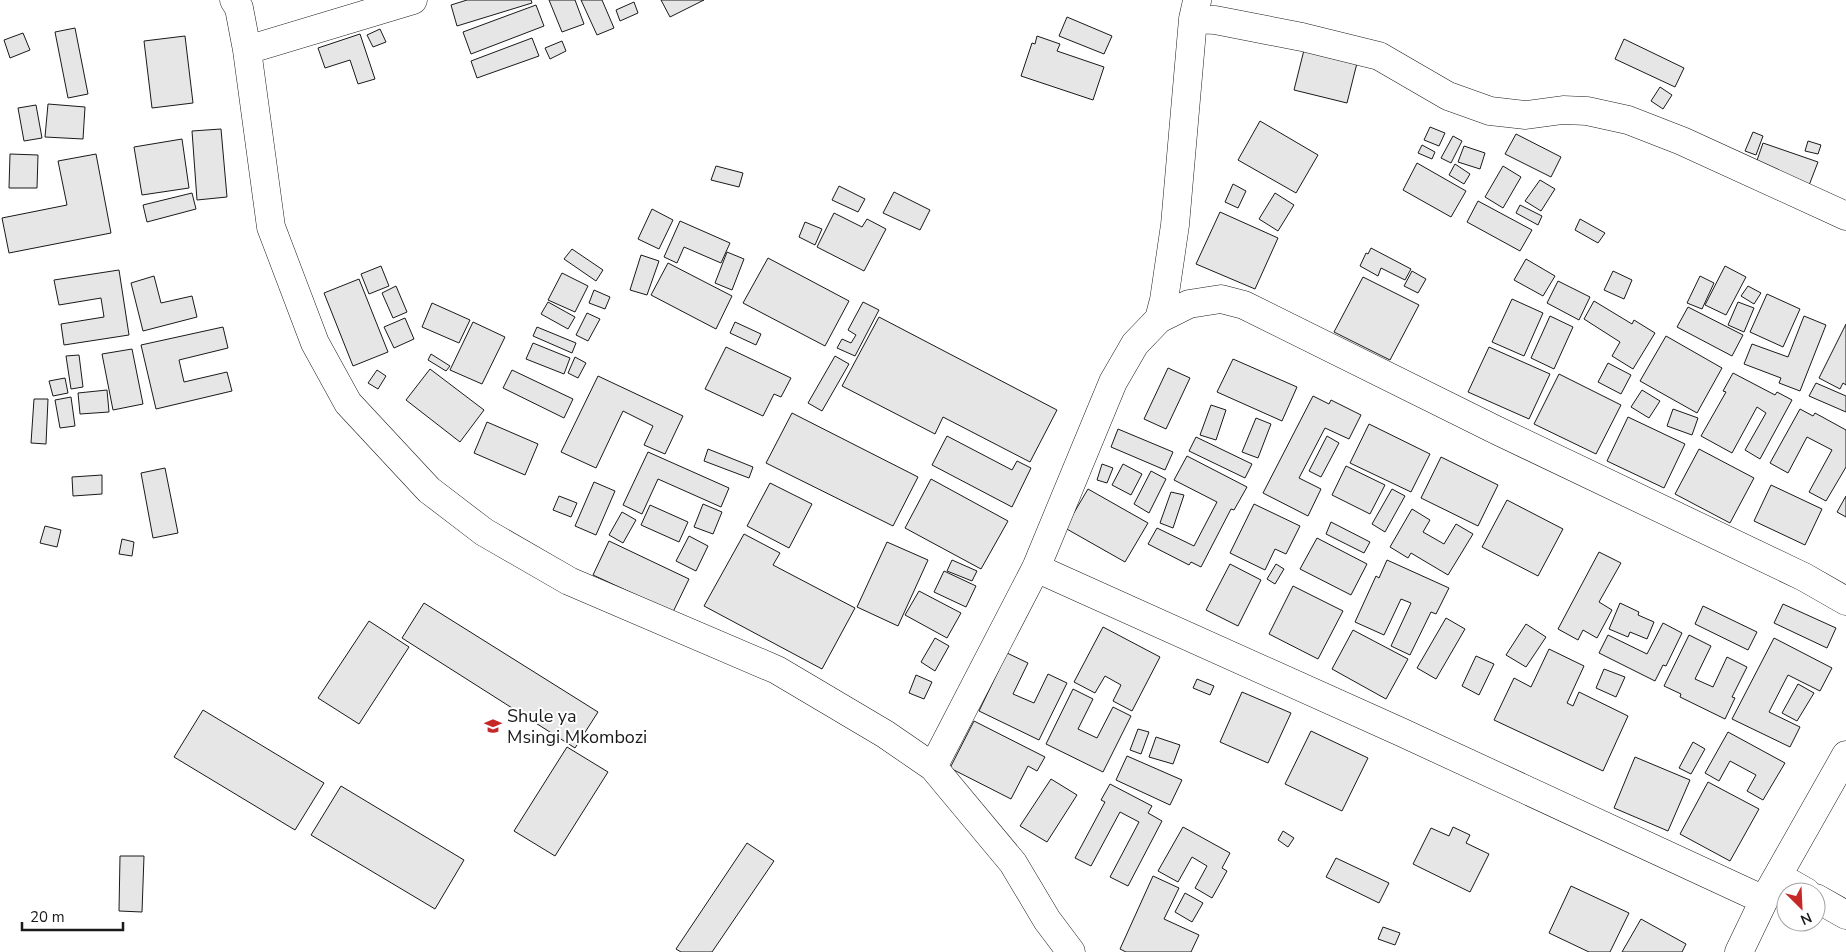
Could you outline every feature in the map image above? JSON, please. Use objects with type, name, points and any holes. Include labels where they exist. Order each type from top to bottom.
[{"type":"street","points":[[234,0],[239,8],[247,50],[271,227],[315,343],[348,403],[429,490],[484,532],[569,581],[777,670],[885,734],[933,767],[1013,863],[1047,920],[1071,952]]},
{"type":"street","points":[[247,50],[413,0]]},
{"type":"street","points":[[1159,319],[1164,300],[1175,225],[1195,9],[1215,20],[1302,36],[1379,56],[1448,96],[1490,111],[1526,115],[1563,110],[1586,111],[1628,120],[1682,141],[1846,216]]},
{"type":"street","points":[[933,767],[1036,568],[1113,382],[1135,344],[1159,319],[1189,304],[1221,299],[1244,305],[1487,426],[1804,577],[1846,601]]},
{"type":"street","points":[[1036,568],[1401,732],[1764,900]]},
{"type":"street","points":[[1739,952],[1764,900],[1846,755]]},
{"type":"street","points":[[1778,876],[1788,882]]},
{"type":"street","points":[[1826,904],[1846,915]]},
{"type":"building","points":[[467,0],[531,0],[532,3],[457,26],[451,5]]},
{"type":"building","points":[[549,0],[575,0],[584,24],[562,32]]},
{"type":"building","points":[[581,0],[602,0],[614,28],[597,35]]},
{"type":"building","points":[[661,0],[704,0],[670,17]]},
{"type":"building","points":[[634,2],[638,13],[620,21],[616,10]]},
{"type":"building","points":[[536,5],[544,26],[471,54],[463,32]]},
{"type":"building","points":[[1067,17],[1112,36],[1104,54],[1059,36]]},
{"type":"building","points":[[75,28],[88,94],[68,98],[55,32]]},
{"type":"building","points":[[380,29],[386,42],[373,47],[367,35]]},
{"type":"building","points":[[23,33],[30,50],[10,58],[4,40]]},
{"type":"building","points":[[360,34],[375,79],[358,84],[350,60],[325,68],[318,48]]},
{"type":"building","points":[[185,36],[193,103],[152,108],[144,41]]},
{"type":"building","points":[[1037,36],[1060,44],[1057,51],[1104,67],[1093,100],[1021,76],[1032,43],[1035,44]]},
{"type":"building","points":[[532,38],[539,56],[477,78],[471,61]]},
{"type":"building","points":[[1624,39],[1684,68],[1675,87],[1615,59]]},
{"type":"building","points":[[562,41],[566,51],[550,59],[545,48]]},
{"type":"building","points":[[1304,50],[1357,63],[1347,103],[1294,90]]},
{"type":"building","points":[[1660,87],[1672,95],[1663,109],[1651,101]]},
{"type":"building","points":[[48,104],[85,107],[83,139],[45,137]]},
{"type":"building","points":[[36,105],[42,138],[24,141],[18,108]]},
{"type":"building","points":[[1260,121],[1318,155],[1296,193],[1238,160]]},
{"type":"building","points":[[1430,127],[1445,133],[1439,146],[1424,140]]},
{"type":"building","points":[[221,129],[227,197],[197,200],[192,131]]},
{"type":"building","points":[[1753,132],[1763,136],[1756,155],[1745,151]]},
{"type":"building","points":[[1516,134],[1561,157],[1551,177],[1505,154]]},
{"type":"building","points":[[1453,136],[1462,141],[1451,163],[1441,158]]},
{"type":"building","points":[[182,139],[189,188],[142,195],[134,147]]},
{"type":"building","points":[[1808,141],[1821,145],[1818,154],[1805,151]]},
{"type":"building","points":[[1763,143],[1818,162],[1808,188],[1754,169]]},
{"type":"building","points":[[1422,145],[1435,152],[1432,159],[1418,153]]},
{"type":"building","points":[[1464,146],[1485,153],[1480,169],[1458,162]]},
{"type":"building","points":[[10,154],[38,155],[37,188],[9,188]]},
{"type":"building","points":[[96,154],[111,233],[9,253],[2,218],[67,205],[58,161]]},
{"type":"building","points":[[1417,163],[1466,191],[1451,217],[1403,190]]},
{"type":"building","points":[[1455,164],[1470,174],[1464,184],[1449,175]]},
{"type":"building","points":[[716,166],[743,173],[739,187],[711,180]]},
{"type":"building","points":[[1503,166],[1521,177],[1503,208],[1485,197]]},
{"type":"building","points":[[1540,180],[1555,189],[1541,211],[1525,201]]},
{"type":"building","points":[[1233,184],[1246,191],[1238,208],[1225,202]]},
{"type":"building","points":[[839,186],[865,199],[858,212],[832,200]]},
{"type":"building","points":[[894,192],[930,210],[920,230],[883,213]]},
{"type":"building","points":[[192,193],[196,209],[147,222],[143,205]]},
{"type":"building","points":[[1275,193],[1294,205],[1278,231],[1259,219]]},
{"type":"building","points":[[1478,201],[1532,230],[1520,251],[1467,222]]},
{"type":"building","points":[[1520,205],[1542,216],[1538,225],[1516,213]]},
{"type":"building","points":[[652,209],[673,220],[659,249],[638,239]]},
{"type":"building","points":[[1220,212],[1278,238],[1255,289],[1196,264]]},
{"type":"building","points":[[834,213],[862,227],[867,219],[886,229],[864,271],[817,247]]},
{"type":"building","points":[[1580,219],[1605,233],[1598,243],[1575,230]]},
{"type":"building","points":[[680,221],[730,243],[721,263],[684,247],[677,263],[664,257]]},
{"type":"building","points":[[805,222],[822,229],[815,245],[799,237]]},
{"type":"building","points":[[1371,248],[1411,269],[1405,280],[1381,268],[1378,276],[1360,266],[1366,253],[1368,254]]},
{"type":"building","points":[[572,249],[603,270],[596,281],[564,259]]},
{"type":"building","points":[[727,252],[744,259],[732,290],[715,283]]},
{"type":"building","points":[[641,255],[659,261],[647,295],[630,290]]},
{"type":"building","points":[[768,258],[849,301],[825,346],[743,303]]},
{"type":"building","points":[[1526,259],[1555,276],[1543,296],[1514,280]]},
{"type":"building","points":[[668,263],[732,296],[716,329],[651,295]]},
{"type":"building","points":[[381,266],[389,286],[369,294],[361,274]]},
{"type":"building","points":[[1725,266],[1746,277],[1726,315],[1705,305]]},
{"type":"building","points":[[119,270],[129,335],[64,345],[61,324],[104,317],[101,298],[59,305],[54,280]]},
{"type":"building","points":[[1412,271],[1426,279],[1418,293],[1404,286]]},
{"type":"building","points":[[1613,271],[1632,280],[1624,299],[1604,290]]},
{"type":"building","points":[[562,273],[588,286],[575,312],[548,300]]},
{"type":"building","points":[[154,276],[161,303],[192,296],[197,317],[143,331],[131,283]]},
{"type":"building","points":[[1700,276],[1714,283],[1702,309],[1687,303]]},
{"type":"building","points":[[1363,277],[1419,305],[1390,360],[1334,332]]},
{"type":"building","points":[[359,279],[388,352],[353,366],[324,293]]},
{"type":"building","points":[[1558,281],[1590,297],[1579,320],[1547,303]]},
{"type":"building","points":[[396,286],[407,312],[393,318],[382,293]]},
{"type":"building","points":[[1748,286],[1761,293],[1754,304],[1741,296]]},
{"type":"building","points":[[594,290],[610,297],[605,309],[589,303]]},
{"type":"building","points":[[1767,294],[1800,309],[1783,347],[1750,332]]},
{"type":"building","points":[[1512,299],[1543,313],[1524,356],[1492,342]]},
{"type":"building","points":[[1594,301],[1632,324],[1634,320],[1655,333],[1633,369],[1612,356],[1620,342],[1584,319]]},
{"type":"building","points":[[548,302],[575,317],[568,329],[541,314]]},
{"type":"building","points":[[863,302],[879,310],[855,356],[837,348],[842,339],[851,343],[856,335],[848,330]]},
{"type":"building","points":[[1738,302],[1754,308],[1744,332],[1728,325]]},
{"type":"building","points":[[432,303],[470,320],[459,343],[422,327]]},
{"type":"building","points":[[1688,307],[1743,335],[1732,356],[1677,327]]},
{"type":"building","points":[[587,313],[600,319],[588,341],[576,335]]},
{"type":"building","points":[[1550,316],[1573,327],[1554,369],[1531,358]]},
{"type":"building","points":[[1804,316],[1826,325],[1800,391],[1779,383],[1781,378],[1744,364],[1752,344],[1788,357]]},
{"type":"building","points":[[879,317],[1057,410],[1030,462],[943,417],[935,434],[842,386]]},
{"type":"building","points":[[405,318],[414,339],[394,348],[384,327]]},
{"type":"building","points":[[473,322],[505,337],[482,384],[450,370]]},
{"type":"building","points":[[735,322],[761,334],[756,345],[730,333]]},
{"type":"building","points":[[1846,324],[1846,385],[1843,383],[1840,389],[1819,378]]},
{"type":"building","points":[[223,327],[228,348],[179,360],[184,382],[227,372],[232,391],[156,409],[141,345]]},
{"type":"building","points":[[537,327],[576,343],[572,353],[533,336]]},
{"type":"building","points":[[1666,336],[1722,368],[1697,413],[1640,381]]},
{"type":"building","points":[[533,343],[570,358],[564,374],[526,359]]},
{"type":"building","points":[[726,347],[791,378],[781,397],[774,394],[763,416],[705,389]]},
{"type":"building","points":[[1489,347],[1550,374],[1529,419],[1468,392]]},
{"type":"building","points":[[132,349],[143,404],[113,410],[102,354]]},
{"type":"building","points":[[431,354],[450,366],[446,371],[428,360]]},
{"type":"building","points":[[79,355],[83,387],[71,389],[66,356]]},
{"type":"building","points":[[835,356],[849,364],[822,411],[808,403]]},
{"type":"building","points":[[575,357],[586,363],[578,378],[568,373]]},
{"type":"building","points":[[1233,359],[1297,387],[1282,421],[1217,392]]},
{"type":"building","points":[[1608,363],[1631,375],[1621,394],[1598,382]]},
{"type":"building","points":[[1168,368],[1190,378],[1166,429],[1144,419]]},
{"type":"building","points":[[430,369],[484,410],[460,442],[406,400]]},
{"type":"building","points":[[377,370],[386,376],[378,389],[368,383]]},
{"type":"building","points":[[512,370],[573,399],[564,418],[503,388]]},
{"type":"building","points":[[1733,373],[1775,395],[1777,392],[1792,400],[1760,459],[1745,450],[1766,413],[1757,407],[1732,453],[1701,436],[1726,392],[1723,391]]},
{"type":"building","points":[[1559,374],[1621,405],[1596,454],[1534,424]]},
{"type":"building","points":[[598,376],[683,416],[665,454],[644,445],[653,426],[623,411],[596,468],[561,452]]},
{"type":"building","points":[[65,378],[68,393],[53,396],[49,381]]},
{"type":"building","points":[[1816,383],[1846,396],[1846,412],[1809,396]]},
{"type":"building","points":[[107,390],[109,412],[80,414],[78,393]]},
{"type":"building","points":[[1642,390],[1660,401],[1649,418],[1631,407]]},
{"type":"building","points":[[1313,396],[1329,404],[1331,400],[1361,415],[1349,439],[1325,428],[1299,478],[1321,489],[1308,516],[1263,493]]},
{"type":"building","points":[[71,397],[75,426],[60,428],[55,400]]},
{"type":"building","points":[[34,399],[48,399],[46,444],[31,443]]},
{"type":"building","points":[[1211,405],[1226,410],[1216,440],[1200,435]]},
{"type":"building","points":[[1673,409],[1698,418],[1692,435],[1667,426]]},
{"type":"building","points":[[1800,409],[1813,416],[1815,413],[1846,430],[1846,467],[1826,501],[1809,492],[1832,450],[1807,437],[1788,473],[1770,463]]},
{"type":"building","points":[[792,413],[918,477],[893,526],[766,463]]},
{"type":"building","points":[[1628,417],[1685,444],[1664,488],[1607,461]]},
{"type":"building","points":[[1256,418],[1271,424],[1258,458],[1242,452]]},
{"type":"building","points":[[487,422],[538,444],[525,475],[474,453]]},
{"type":"building","points":[[1369,424],[1430,454],[1411,492],[1350,463]]},
{"type":"building","points":[[1118,429],[1173,452],[1165,470],[1111,447]]},
{"type":"building","points":[[947,436],[1012,470],[1017,461],[1031,468],[1012,507],[932,465]]},
{"type":"building","points":[[1327,436],[1339,443],[1321,477],[1309,471]]},
{"type":"building","points":[[1196,437],[1252,464],[1245,478],[1189,451]]},
{"type":"building","points":[[708,449],[753,467],[749,478],[704,461]]},
{"type":"building","points":[[1699,449],[1754,478],[1730,523],[1675,494]]},
{"type":"building","points":[[648,452],[729,488],[721,507],[658,479],[642,514],[623,505]]},
{"type":"building","points":[[1187,456],[1247,487],[1234,510],[1231,509],[1201,567],[1191,562],[1189,565],[1148,544],[1157,528],[1194,546],[1217,502],[1174,480]]},
{"type":"building","points":[[1441,457],[1498,485],[1478,526],[1421,498]]},
{"type":"building","points":[[1102,464],[1113,468],[1107,483],[1097,480]]},
{"type":"building","points":[[1123,464],[1142,474],[1131,495],[1112,485]]},
{"type":"building","points":[[1346,466],[1385,485],[1370,514],[1332,495]]},
{"type":"building","points":[[165,468],[178,533],[153,538],[141,473]]},
{"type":"building","points":[[1151,471],[1166,479],[1149,513],[1134,504]]},
{"type":"building","points":[[102,475],[102,494],[73,496],[72,477]]},
{"type":"building","points":[[931,479],[1008,521],[981,569],[905,528]]},
{"type":"building","points":[[594,482],[615,491],[596,535],[575,526]]},
{"type":"building","points":[[770,483],[812,504],[789,548],[747,526]]},
{"type":"building","points":[[1771,485],[1822,509],[1805,545],[1754,521]]},
{"type":"building","points":[[1088,489],[1148,523],[1125,562],[1065,528]]},
{"type":"building","points":[[1392,489],[1405,496],[1385,532],[1372,524]]},
{"type":"building","points":[[1171,492],[1184,495],[1173,528],[1160,523]]},
{"type":"building","points":[[559,496],[577,503],[571,517],[553,510]]},
{"type":"building","points":[[1846,496],[1846,517],[1837,512]]},
{"type":"building","points":[[1507,500],[1563,529],[1538,576],[1482,547]]},
{"type":"building","points":[[703,504],[722,512],[713,534],[694,527]]},
{"type":"building","points":[[1254,504],[1300,526],[1286,554],[1275,549],[1265,570],[1230,553]]},
{"type":"building","points":[[650,505],[688,522],[679,542],[641,525]]},
{"type":"building","points":[[1412,509],[1430,520],[1423,532],[1444,544],[1456,524],[1473,534],[1448,575],[1411,553],[1408,558],[1390,547]]},
{"type":"building","points":[[622,512],[636,520],[623,543],[609,535]]},
{"type":"building","points":[[1331,522],[1370,542],[1364,553],[1326,534]]},
{"type":"building","points":[[45,526],[61,530],[57,547],[40,543]]},
{"type":"building","points":[[744,534],[780,553],[773,565],[855,608],[822,669],[704,606]]},
{"type":"building","points":[[689,536],[708,546],[696,571],[676,561]]},
{"type":"building","points":[[1317,538],[1367,564],[1351,595],[1300,569]]},
{"type":"building","points":[[122,539],[134,542],[132,556],[119,554]]},
{"type":"building","points":[[609,541],[689,579],[673,612],[593,575]]},
{"type":"building","points":[[887,542],[928,560],[898,626],[857,607]]},
{"type":"building","points":[[1599,552],[1621,563],[1599,602],[1612,610],[1597,638],[1583,630],[1578,640],[1558,629]]},
{"type":"building","points":[[952,560],[977,571],[972,581],[947,571]]},
{"type":"building","points":[[1387,560],[1449,588],[1436,614],[1431,612],[1410,655],[1391,646],[1411,603],[1401,599],[1384,635],[1355,622],[1376,576],[1379,578]]},
{"type":"building","points":[[1230,564],[1261,580],[1238,626],[1206,610]]},
{"type":"building","points":[[1276,564],[1284,569],[1275,584],[1267,579]]},
{"type":"building","points":[[944,571],[976,586],[966,607],[934,592]]},
{"type":"building","points":[[1293,586],[1343,611],[1318,659],[1269,634]]},
{"type":"building","points":[[919,591],[961,613],[947,638],[905,615]]},
{"type":"building","points":[[424,603],[598,712],[575,748],[402,638]]},
{"type":"building","points":[[1620,603],[1639,612],[1638,615],[1654,622],[1647,639],[1630,632],[1628,637],[1609,629]]},
{"type":"building","points":[[1783,604],[1836,628],[1827,648],[1774,623]]},
{"type":"building","points":[[1703,606],[1757,632],[1748,650],[1695,624]]},
{"type":"building","points":[[1446,618],[1465,629],[1436,679],[1417,668]]},
{"type":"building","points":[[369,621],[409,647],[359,724],[318,698]]},
{"type":"building","points":[[1663,623],[1682,633],[1666,666],[1663,665],[1655,681],[1599,653],[1608,635],[1647,654]]},
{"type":"building","points":[[1526,624],[1546,637],[1526,667],[1506,655]]},
{"type":"building","points":[[1103,627],[1160,657],[1132,711],[1113,701],[1121,685],[1105,676],[1095,693],[1074,682]]},
{"type":"building","points":[[1353,630],[1408,659],[1386,699],[1332,669]]},
{"type":"building","points":[[1689,635],[1711,646],[1695,679],[1713,687],[1727,657],[1747,667],[1732,697],[1735,698],[1725,719],[1680,697],[1681,694],[1664,686]]},
{"type":"building","points":[[935,638],[949,646],[935,671],[921,662]]},
{"type":"building","points":[[1774,638],[1832,668],[1820,691],[1788,675],[1769,712],[1800,727],[1790,747],[1732,719]]},
{"type":"building","points":[[1549,649],[1584,666],[1567,703],[1573,706],[1579,692],[1628,716],[1603,771],[1494,720],[1514,678],[1531,687]]},
{"type":"building","points":[[1007,653],[1028,663],[1013,694],[1034,703],[1048,674],[1067,683],[1039,740],[979,711]]},
{"type":"building","points":[[1476,656],[1494,664],[1479,695],[1462,686]]},
{"type":"building","points":[[1604,669],[1625,677],[1616,697],[1596,688]]},
{"type":"building","points":[[916,675],[932,682],[924,699],[909,693]]},
{"type":"building","points":[[1197,679],[1214,686],[1210,695],[1193,688]]},
{"type":"building","points":[[1798,684],[1814,693],[1797,721],[1782,713]]},
{"type":"building","points":[[1073,689],[1093,699],[1078,729],[1097,738],[1113,707],[1131,716],[1103,772],[1046,744]]},
{"type":"building","points":[[1242,692],[1291,713],[1268,763],[1220,742]]},
{"type":"building","points":[[203,710],[324,783],[295,830],[174,757]]},
{"type":"building","points":[[974,721],[1045,757],[1037,771],[1028,766],[1011,799],[950,768]]},
{"type":"building","points":[[1138,729],[1149,732],[1141,754],[1130,750]]},
{"type":"building","points":[[1311,731],[1368,758],[1342,811],[1285,784]]},
{"type":"building","points":[[1728,732],[1785,763],[1763,800],[1747,791],[1756,775],[1730,761],[1719,781],[1705,773]]},
{"type":"building","points":[[1156,737],[1180,745],[1173,764],[1149,757]]},
{"type":"building","points":[[1693,742],[1705,749],[1691,774],[1679,768]]},
{"type":"building","points":[[567,747],[608,772],[555,856],[514,831]]},
{"type":"building","points":[[1127,756],[1182,780],[1170,805],[1116,780]]},
{"type":"building","points":[[1635,757],[1690,780],[1668,831],[1614,808]]},
{"type":"building","points":[[1051,779],[1077,795],[1047,842],[1020,826]]},
{"type":"building","points":[[1708,782],[1759,809],[1730,861],[1680,834]]},
{"type":"building","points":[[1110,784],[1152,806],[1148,813],[1162,821],[1128,886],[1110,877],[1139,822],[1120,812],[1091,866],[1075,858],[1105,802],[1101,800]]},
{"type":"building","points":[[341,786],[464,860],[435,909],[311,835]]},
{"type":"building","points":[[1183,827],[1230,853],[1222,868],[1227,871],[1212,898],[1195,888],[1207,866],[1192,857],[1178,882],[1158,871]]},
{"type":"building","points":[[1453,827],[1470,835],[1466,843],[1489,854],[1470,892],[1413,864],[1431,828],[1449,836]]},
{"type":"building","points":[[1283,831],[1294,838],[1288,847],[1278,840]]},
{"type":"building","points":[[747,843],[774,861],[712,952],[681,952],[676,949]]},
{"type":"building","points":[[120,856],[144,856],[142,912],[119,911]]},
{"type":"building","points":[[1336,858],[1389,883],[1379,903],[1326,877]]},
{"type":"building","points":[[1153,876],[1179,888],[1164,919],[1199,935],[1191,952],[1126,952],[1120,949]]},
{"type":"building","points":[[1571,886],[1629,913],[1610,952],[1589,952],[1549,933]]},
{"type":"building","points":[[1185,893],[1203,903],[1192,922],[1175,912]]},
{"type":"building","points":[[1641,919],[1686,944],[1682,952],[1622,952]]},
{"type":"building","points":[[1383,927],[1400,933],[1395,945],[1378,939]]},
{"type":"place","name":"Shule ya Msingi Mkombozi","points":[[493,726]]}]
